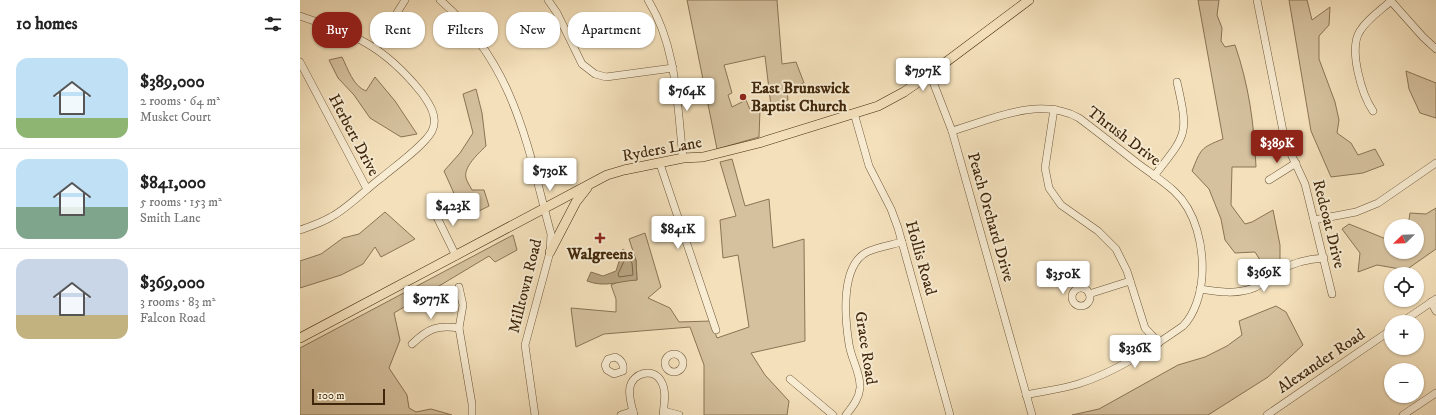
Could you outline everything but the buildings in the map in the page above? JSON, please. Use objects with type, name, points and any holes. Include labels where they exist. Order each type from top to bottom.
[{"type":"main road","name":"Ryders Lane","points":[[300,338],[607,175],[683,158],[703,157],[759,143],[878,106],[904,92],[930,74],[1029,0]]},
{"type":"main road","points":[[550,252],[576,202],[589,185]]},
{"type":"street","points":[[398,12],[405,0]]},
{"type":"street","name":"Milltown Road","points":[[440,0],[466,24],[480,41],[503,79],[516,110],[551,234],[550,252],[525,345],[535,415]]},
{"type":"street","points":[[548,0],[557,13],[582,64],[595,74],[606,77],[673,68]]},
{"type":"street","points":[[648,0],[664,31],[673,68],[683,158]]},
{"type":"street","name":"Redcoat Drive","points":[[1257,0],[1285,141],[1306,184],[1332,294]]},
{"type":"street","points":[[1373,111],[1367,102],[1357,65],[1356,40],[1363,26],[1391,1],[1423,37],[1436,49]]},
{"type":"street","name":"Herbert Drive","points":[[300,16],[344,32],[370,45]]},
{"type":"street","name":"Herbert Drive","points":[[300,62],[367,189],[418,147],[432,131],[434,122],[432,110],[419,90],[399,67],[376,48]]},
{"type":"street","name":"Peach Orchard Drive","points":[[930,74],[952,131],[1032,415]]},
{"type":"street","points":[[1154,176],[1176,147],[1184,130],[1184,116],[1177,82]]},
{"type":"street","name":"Thrush Drive","points":[[952,131],[1030,109],[1054,109],[1079,118],[1174,192],[1193,221],[1202,255],[1200,289],[1187,322],[1159,343],[1127,362],[1091,379],[1077,384],[1026,395]]},
{"type":"street","points":[[1054,109],[1045,168],[1049,188],[1061,205],[1098,231],[1110,242],[1124,263],[1146,328],[1159,343]]},
{"type":"street","name":"Hollis Road","points":[[854,113],[869,166],[891,209],[902,242],[950,415]]},
{"type":"street","points":[[1269,180],[1296,163]]},
{"type":"street","points":[[1314,220],[1356,212],[1378,203],[1436,163]]},
{"type":"street","points":[[660,164],[716,330]]},
{"type":"street","points":[[300,230],[332,217],[367,189]]},
{"type":"street","points":[[432,207],[456,256]]},
{"type":"street","name":"Grace Road","points":[[846,415],[854,404],[860,387],[849,345],[845,306],[847,285],[859,258],[867,252],[902,242]]},
{"type":"street","points":[[1200,289],[1220,292],[1246,290],[1256,287],[1288,266],[1309,259],[1324,258]]},
{"type":"street","points":[[1089,294],[1130,281]]},
{"type":"street","points":[[459,287],[463,305],[459,328],[472,404],[472,415]]},
{"type":"street","points":[[1412,315],[1434,300],[1436,311]]},
{"type":"street","points":[[412,344],[424,333],[441,326],[459,328]]},
{"type":"street","name":"Alexander Road","points":[[1266,415],[1384,335]]},
{"type":"street","points":[[623,371],[632,382]]},
{"type":"street","points":[[660,379],[669,371]]},
{"type":"street","points":[[620,415],[633,413],[629,393],[632,382],[644,373],[650,373],[660,379],[665,393],[663,413],[679,414]]},
{"type":"street","points":[[790,379],[833,415]]},
{"type":"street","points":[[1403,415],[1436,393]]},
{"type":"shaded area","points":[[687,0],[777,0],[782,64],[796,62],[804,83],[787,89],[788,100],[771,106],[765,56],[724,65],[732,93],[728,95],[732,107],[746,100],[751,112],[760,109],[759,137],[717,149]]},
{"type":"shaded area","points":[[1198,0],[1219,0],[1217,15],[1222,28],[1221,41],[1225,47],[1235,45],[1244,75],[1254,135],[1256,167],[1232,167],[1231,205],[1245,224],[1252,222],[1273,210],[1280,245],[1280,261],[1265,268],[1255,252],[1235,253],[1225,240],[1221,219],[1209,189],[1192,171],[1202,150],[1205,147],[1223,139]]},
{"type":"shaded area","points":[[1289,0],[1307,0],[1312,20],[1330,7],[1329,25],[1319,36],[1319,59],[1335,102],[1339,120],[1337,133],[1351,143],[1358,155],[1375,149],[1384,165],[1363,173],[1331,177],[1311,131]]},
{"type":"shaded area","points":[[342,57],[351,77],[361,89],[366,91],[375,77],[395,101],[417,134],[401,137],[370,118],[354,95],[338,78],[329,60]]},
{"type":"shaded area","points":[[1406,71],[1436,83],[1436,118],[1420,113],[1409,89]]},
{"type":"shaded area","points":[[476,89],[482,113],[486,146],[469,165],[466,178],[472,190],[484,190],[489,206],[465,218],[444,171],[460,153],[473,133],[463,94]]},
{"type":"shaded area","points":[[732,159],[745,206],[769,199],[773,248],[804,239],[805,341],[751,353],[765,375],[789,401],[787,415],[704,415],[704,365],[690,327],[604,334],[576,347],[571,308],[616,312],[616,299],[611,285],[623,280],[637,280],[636,260],[629,239],[645,233],[661,287],[648,298],[670,308],[679,322],[711,321],[717,338],[749,327],[738,255],[723,258],[720,220],[736,216],[720,162]]},
{"type":"shaded area","points":[[1436,208],[1436,249],[1424,257],[1424,219],[1409,219],[1410,213],[1426,214]]},
{"type":"shaded area","points":[[385,212],[415,239],[381,257],[375,247],[363,264],[341,275],[300,288],[300,261],[321,254],[343,238],[359,234]]},
{"type":"shaded area","points":[[1349,224],[1384,238],[1384,259],[1422,259],[1410,267],[1389,267],[1377,265],[1358,272],[1360,253],[1342,229]]},
{"type":"shaded area","points":[[513,235],[517,250],[495,262],[489,256],[394,313],[400,340],[389,368],[407,395],[409,408],[416,412],[431,409],[452,415],[300,415],[300,348]]},
{"type":"shaded area","points":[[1276,306],[1286,312],[1303,345],[1268,377],[1208,415],[1072,415],[1099,409],[1178,365],[1205,357],[1227,346],[1242,335],[1239,321]]},
{"type":"water","points":[[623,249],[636,260],[637,280],[606,284],[587,281],[591,272],[603,276],[616,271]]},
{"type":"place","name":"East Brunswick Baptist Church","points":[[743,97]]},
{"type":"place","name":"Walgreens","points":[[600,238]]}]
